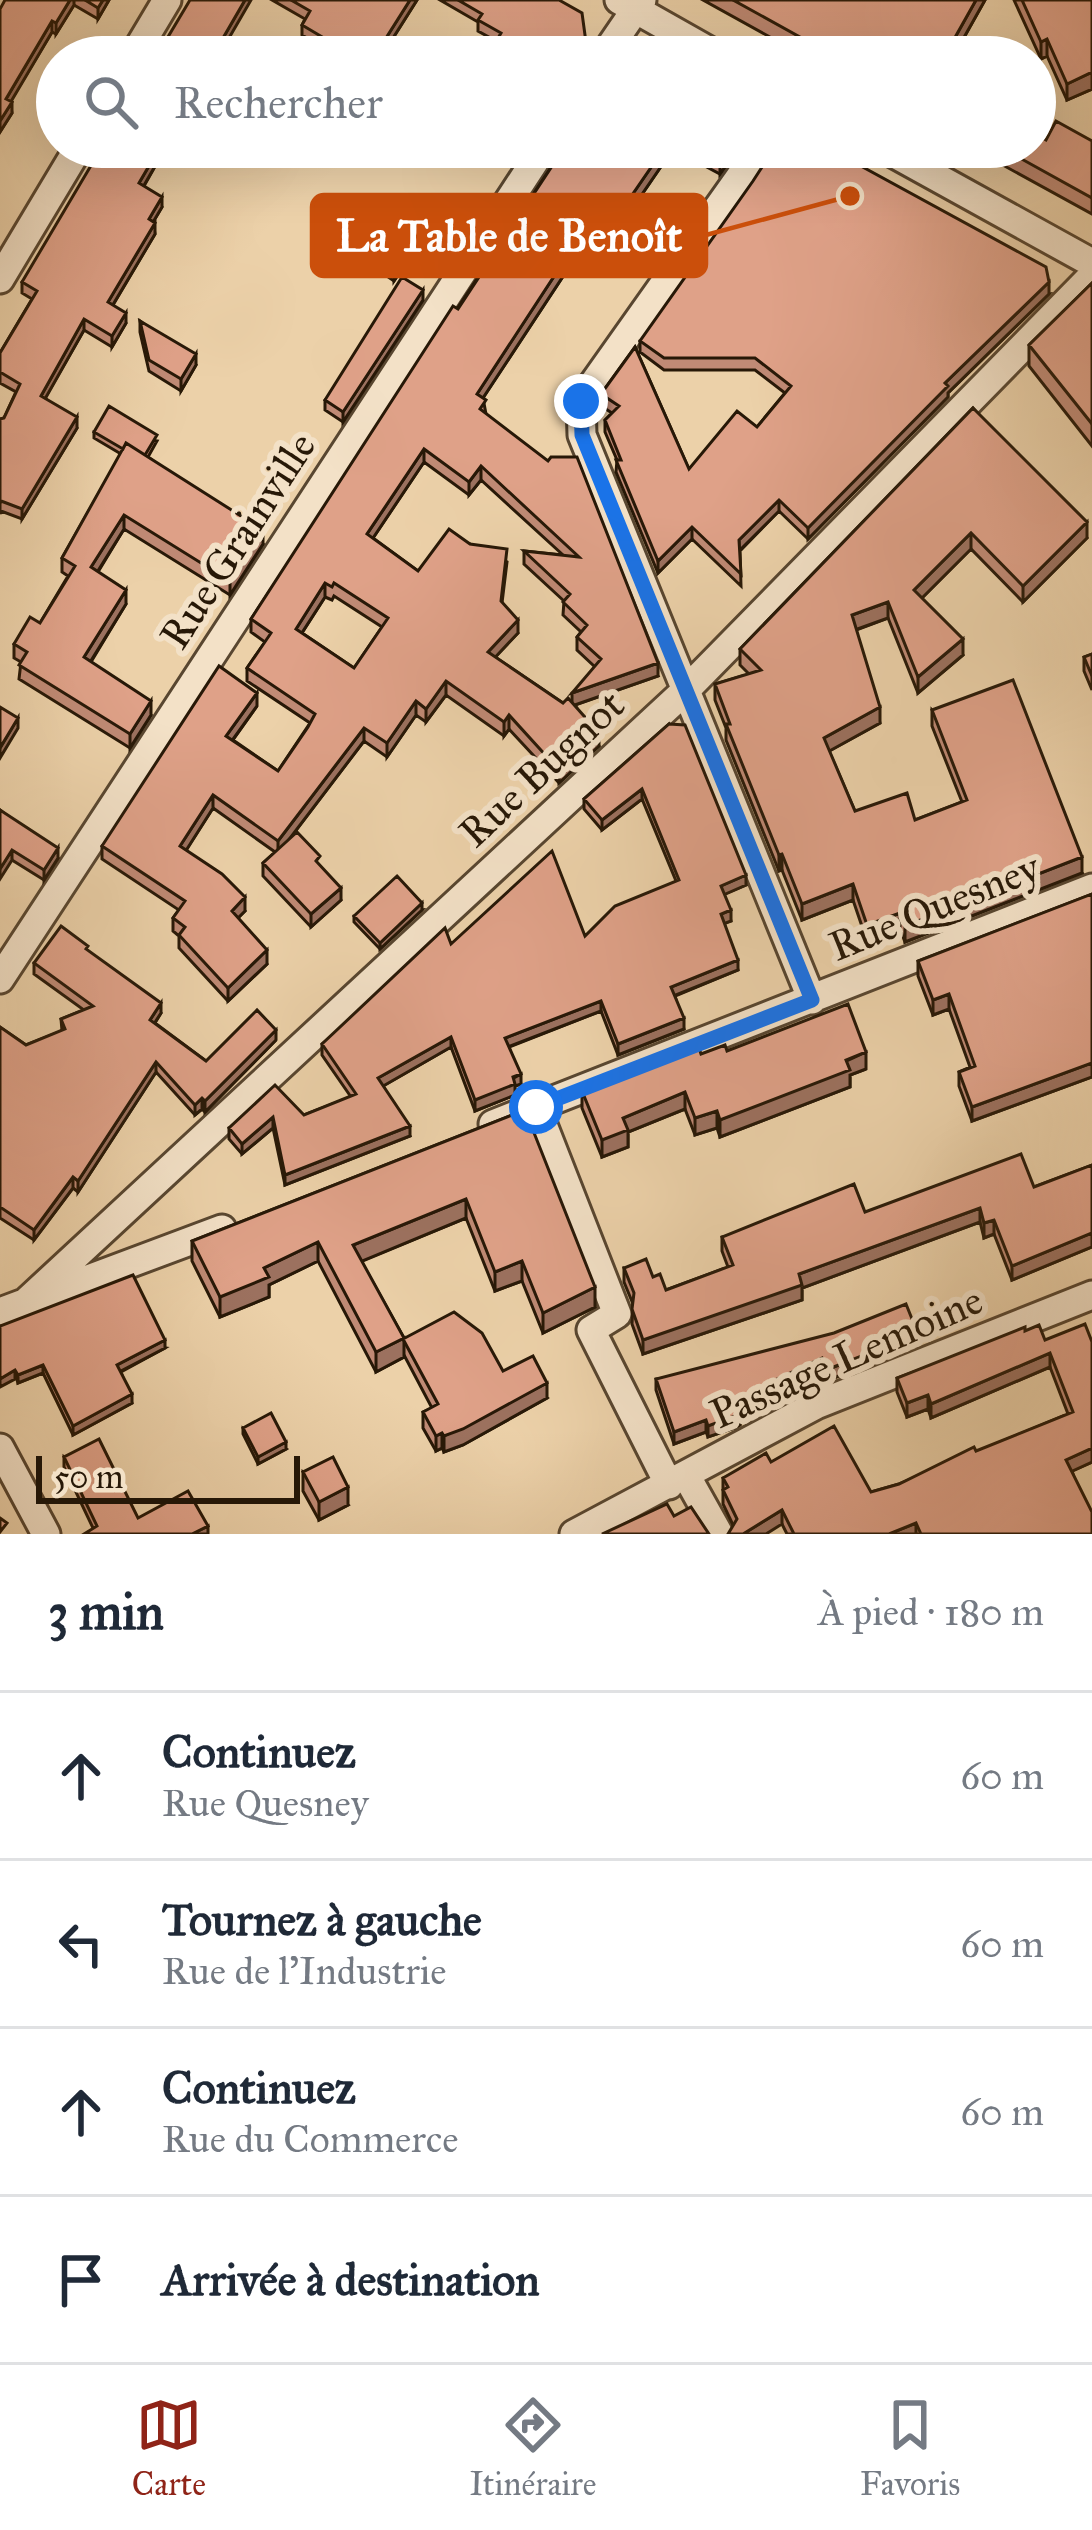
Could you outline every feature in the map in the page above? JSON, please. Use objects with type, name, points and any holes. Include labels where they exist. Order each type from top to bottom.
[{"type":"street","points":[[146,36],[167,0]]},
{"type":"street","points":[[614,36],[632,3],[686,36]]},
{"type":"street","points":[[0,279],[66,168]]},
{"type":"street","name":"Rue Grainville","points":[[0,979],[530,168]]},
{"type":"street","points":[[746,168],[581,401],[582,435],[812,1000]]},
{"type":"street","points":[[920,168],[1092,262]]},
{"type":"street","name":"Rue Bugnot","points":[[27,1301],[686,690],[1092,276]]},
{"type":"street","name":"Rue Quesney","points":[[472,1132],[1092,888]]},
{"type":"street","points":[[536,1107],[617,1314],[591,1330],[678,1480],[719,1534]]},
{"type":"street","points":[[0,1312],[239,1223]]},
{"type":"street","name":"Passage Lemoine","points":[[574,1534],[816,1405],[1092,1295]]},
{"type":"street","points":[[0,1448],[46,1534]]},
{"type":"building","points":[[5,0],[70,0],[56,23],[52,21],[43,36],[36,36],[36,48],[6,99],[12,102],[0,121],[0,9]]},
{"type":"building","points":[[190,0],[245,0],[224,36],[169,36]]},
{"type":"building","points":[[291,0],[410,0],[387,36],[321,36],[302,25],[310,11]]},
{"type":"building","points":[[458,0],[559,0],[582,13],[585,36],[499,36],[478,20],[482,14]]},
{"type":"building","points":[[733,0],[976,0],[956,36],[798,36]]},
{"type":"building","points":[[1022,0],[1092,0],[1092,72],[1067,84],[1056,59],[1056,36],[1038,36]]},
{"type":"building","points":[[1056,121],[1092,141],[1092,198],[1038,168],[1056,168]]},
{"type":"building","points":[[90,168],[148,168],[139,183],[162,197],[149,219],[155,223],[108,302],[126,313],[112,336],[84,319],[41,396],[77,417],[22,509],[0,503],[0,419],[20,384],[0,372],[0,353],[37,291],[22,282]]},
{"type":"building","points":[[551,168],[651,168],[599,243],[583,232],[477,394],[486,400],[480,409],[548,461],[577,457],[658,663],[572,693],[601,659],[577,637],[587,625],[563,602],[570,594],[524,551],[579,557],[481,466],[469,482],[424,449],[367,534],[418,571],[449,529],[470,544],[507,549],[501,601],[518,620],[488,652],[563,703],[568,698],[599,733],[559,770],[509,715],[504,722],[446,681],[426,709],[416,701],[387,743],[364,728],[278,841],[213,795],[180,846],[222,874],[245,897],[232,911],[267,950],[228,988],[179,935],[185,927],[173,918],[185,901],[102,846],[219,666],[257,693],[226,736],[278,771],[308,727],[315,714],[247,668],[271,633],[251,619],[453,306],[458,309]],"holes":[[[325,583],[332,587],[334,583],[388,618],[354,668],[296,629]]]},
{"type":"building","points":[[761,168],[864,168],[1046,267],[1049,282],[945,383],[948,386],[808,528],[779,500],[739,540],[741,574],[692,527],[658,561],[616,460],[621,460],[605,420],[619,406],[601,394],[635,347],[689,469],[737,411],[757,427],[791,386],[755,358],[664,358],[640,341]]},
{"type":"building","points":[[402,277],[423,290],[343,412],[325,400]]},
{"type":"building","points":[[1092,283],[1092,424],[1029,345]]},
{"type":"building","points":[[140,321],[196,354],[181,379],[149,360]]},
{"type":"building","points":[[109,406],[157,435],[145,455],[94,432]]},
{"type":"building","points":[[973,408],[1087,522],[1023,586],[971,533],[914,590],[963,639],[918,677],[888,602],[852,615],[880,707],[824,738],[855,811],[907,793],[915,820],[967,800],[932,710],[1013,680],[1082,857],[905,926],[900,913],[867,925],[853,884],[802,904],[726,724],[730,724],[715,684],[761,670],[740,649]]},
{"type":"building","points":[[126,443],[263,530],[230,581],[124,515],[91,567],[126,590],[84,657],[151,701],[130,734],[19,665],[27,652],[14,644],[30,617],[40,623],[75,566],[62,558]]},
{"type":"building","points":[[0,707],[18,718],[0,748]]},
{"type":"building","points":[[669,724],[685,725],[746,875],[721,886],[731,910],[721,914],[738,960],[671,987],[684,1018],[618,1044],[601,1001],[505,1038],[521,1074],[513,1077],[515,1084],[475,1100],[451,1037],[378,1078],[410,1126],[285,1175],[273,1117],[242,1144],[229,1128],[275,1085],[304,1115],[356,1094],[322,1044],[445,928],[451,944],[552,851],[585,936],[615,906],[679,880],[642,789],[602,820],[584,799]]},
{"type":"building","points":[[0,810],[58,848],[44,870],[12,850],[0,869]]},
{"type":"building","points":[[297,832],[341,888],[311,914],[263,863]]},
{"type":"building","points":[[397,876],[422,903],[380,943],[354,916]]},
{"type":"building","points":[[1092,894],[1092,1063],[972,1107],[959,1072],[975,1066],[949,994],[933,1000],[918,961]]},
{"type":"building","points":[[61,926],[161,1003],[150,1020],[206,1061],[257,1010],[276,1030],[205,1101],[202,1098],[195,1105],[156,1062],[78,1181],[73,1177],[34,1230],[0,1207],[0,1027],[26,1045],[65,1029],[61,1019],[93,1006],[34,963]]},
{"type":"building","points":[[848,1004],[866,1052],[846,1060],[850,1070],[720,1120],[717,1111],[695,1118],[685,1092],[623,1118],[628,1130],[602,1140],[582,1091],[698,1045],[701,1054],[725,1045],[727,1051]]},
{"type":"building","points":[[525,1110],[595,1287],[543,1313],[522,1261],[495,1272],[466,1199],[353,1245],[404,1338],[376,1352],[318,1242],[264,1268],[269,1277],[220,1297],[192,1241]]},
{"type":"building","points":[[1021,1154],[1034,1187],[1092,1165],[1092,1233],[1012,1266],[994,1220],[984,1223],[980,1208],[799,1274],[802,1285],[643,1340],[624,1268],[646,1259],[653,1277],[660,1274],[666,1290],[733,1265],[722,1237],[854,1184],[865,1212]]},
{"type":"building","points":[[133,1275],[165,1340],[117,1365],[132,1394],[73,1426],[43,1365],[18,1375],[15,1370],[0,1379],[0,1326]]},
{"type":"building","points":[[906,1304],[918,1334],[826,1370],[822,1358],[754,1390],[758,1401],[737,1408],[740,1413],[735,1416],[674,1432],[656,1379],[834,1333]]},
{"type":"building","points":[[454,1312],[482,1333],[503,1371],[533,1356],[547,1383],[463,1429],[436,1436],[423,1412],[438,1404],[403,1339]]},
{"type":"building","points":[[1085,1324],[1092,1342],[1092,1448],[1066,1460],[1092,1512],[1092,1534],[921,1534],[916,1523],[889,1534],[794,1534],[782,1510],[743,1534],[728,1534],[737,1519],[723,1490],[728,1487],[723,1478],[766,1453],[771,1462],[834,1426],[871,1492],[899,1484],[974,1447],[976,1451],[1073,1412],[1050,1353],[931,1404],[928,1395],[907,1403],[897,1378],[1025,1327],[1025,1331],[1039,1325],[1045,1340]]},
{"type":"building","points":[[271,1413],[286,1442],[258,1457],[243,1428]]},
{"type":"building","points":[[99,1439],[138,1518],[188,1491],[208,1526],[192,1534],[84,1534],[97,1526],[64,1457]]},
{"type":"building","points":[[333,1457],[348,1487],[319,1502],[303,1472]]},
{"type":"building","points":[[667,1504],[674,1516],[691,1507],[709,1534],[602,1534]]},
{"type":"place","name":"La Table de Benoît","points":[[850,196]]},
{"type":"route","points":[[536,1107],[812,1000],[582,435],[581,401]]}]
